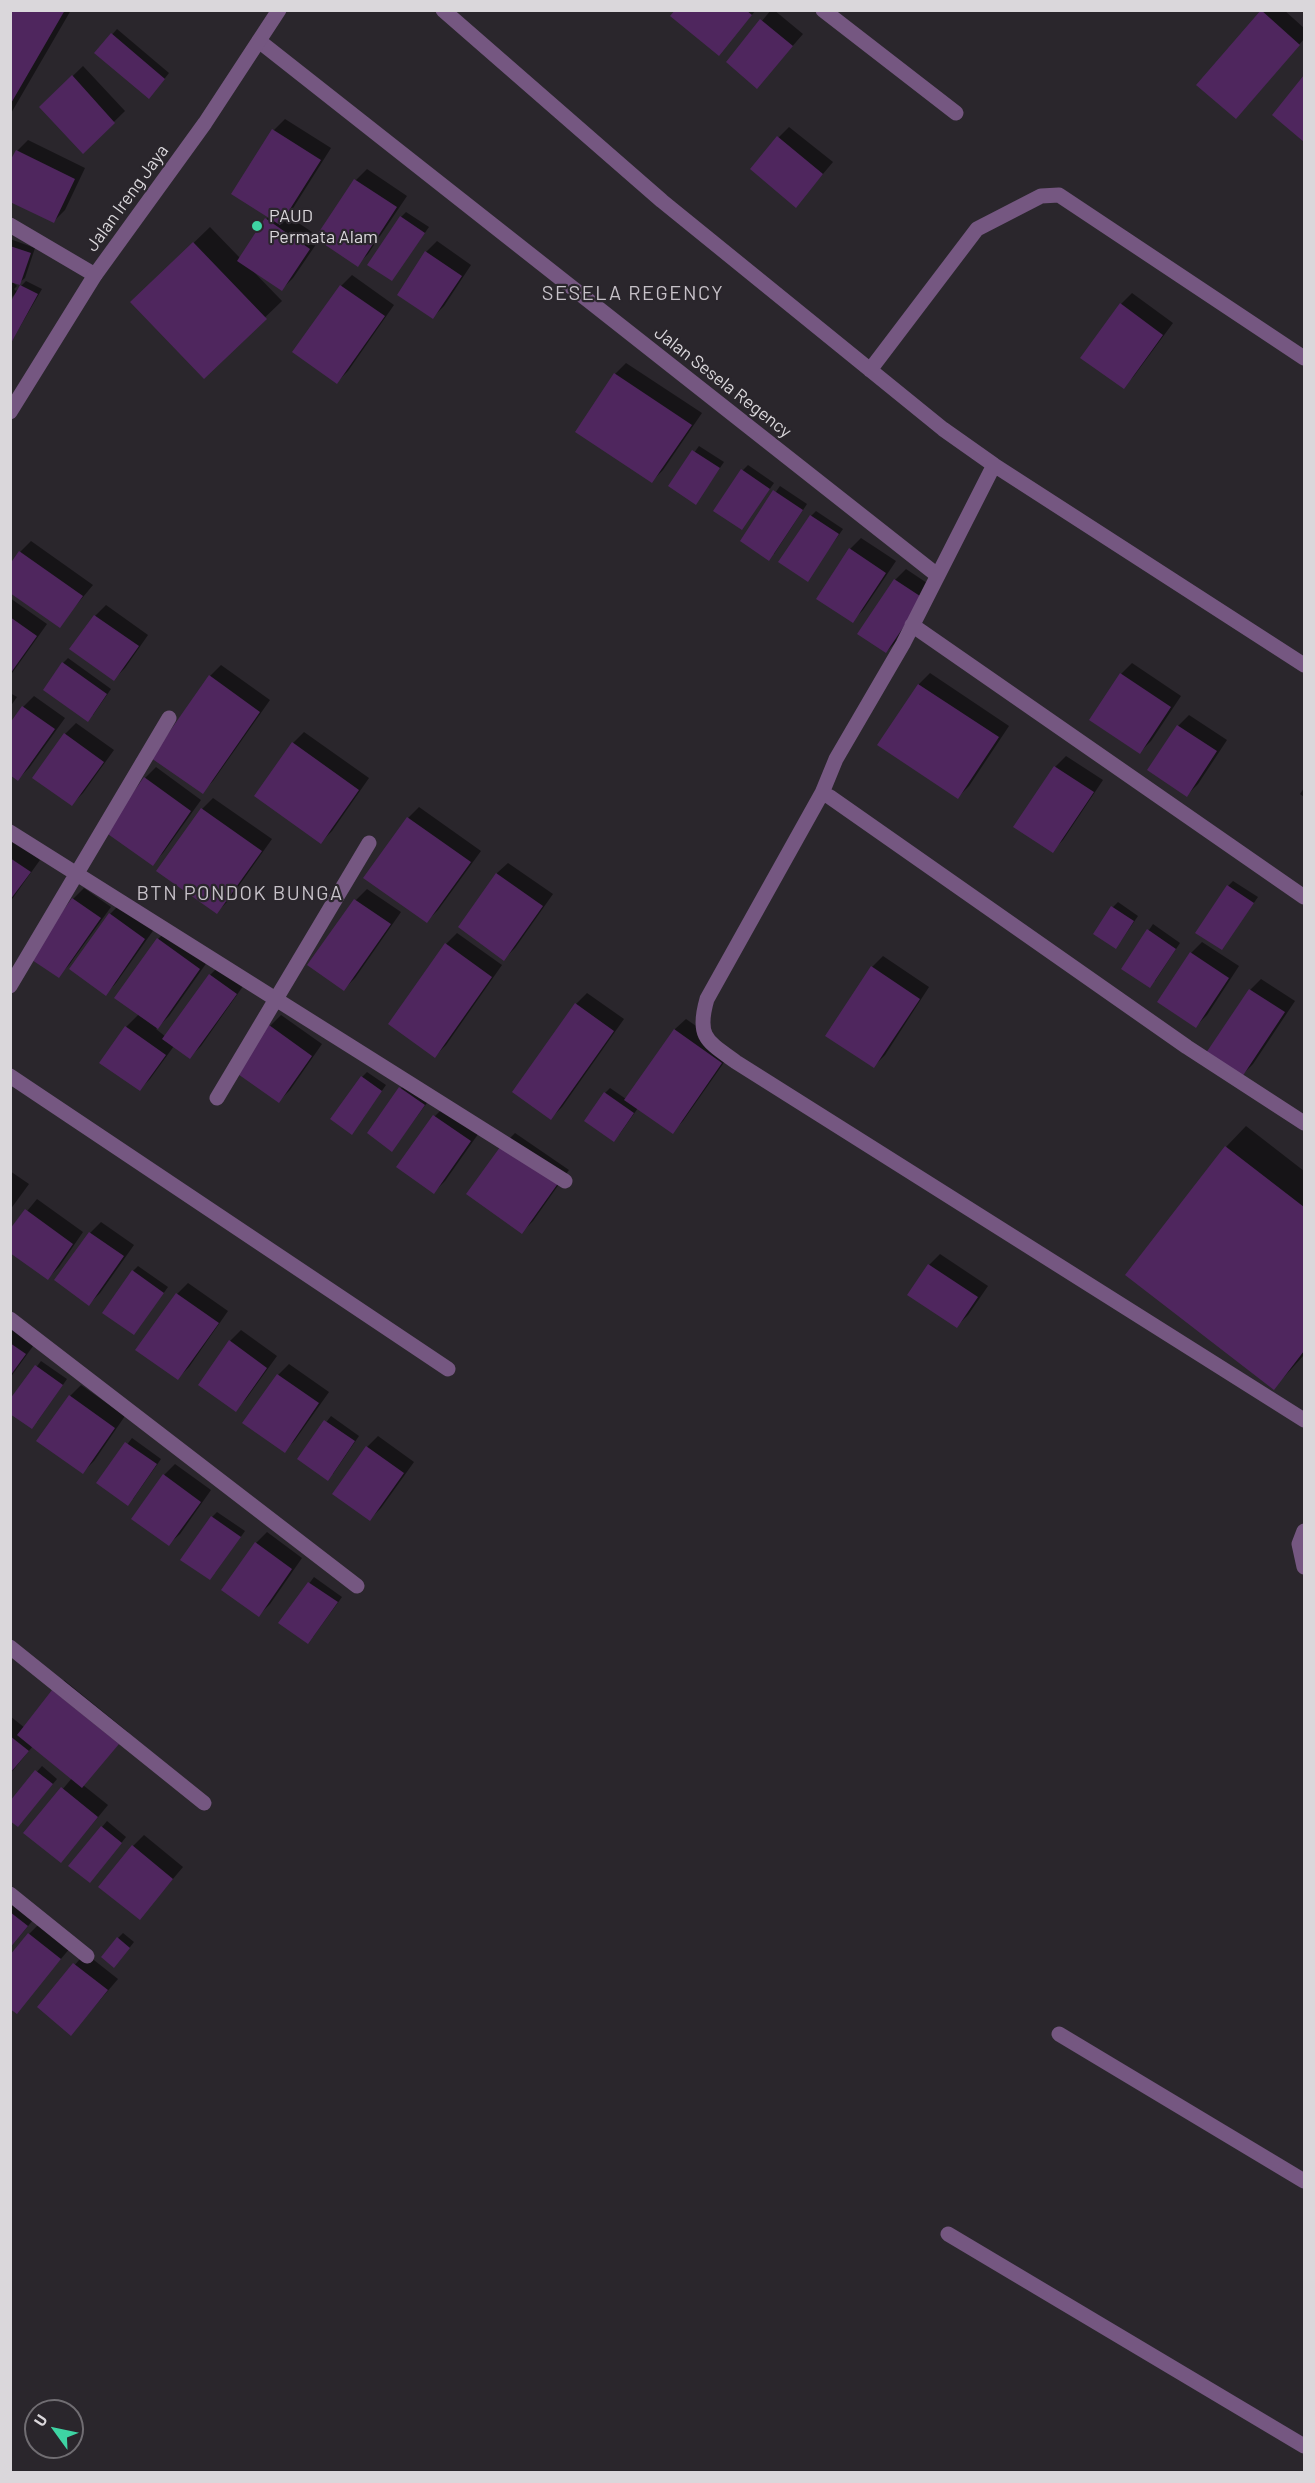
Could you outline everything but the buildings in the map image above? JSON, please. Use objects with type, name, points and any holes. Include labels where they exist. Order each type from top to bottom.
[{"type":"street","name":"Jalan Ireng Jaya","points":[[10,412],[95,275],[205,123],[279,10]]},
{"type":"street","points":[[443,10],[662,201],[943,429],[994,465],[1305,665]]},
{"type":"street","points":[[823,10],[956,113]]},
{"type":"street","name":"Jalan Sesela Regency","points":[[259,41],[937,575]]},
{"type":"street","points":[[870,370],[977,229],[1013,208],[1041,196],[1059,195],[1305,358]]},
{"type":"street","points":[[10,225],[95,275]]},
{"type":"street","points":[[994,465],[912,625],[836,759],[822,794],[707,999],[701,1020],[709,1042],[756,1075],[1305,1420]]},
{"type":"street","points":[[912,625],[1305,897]]},
{"type":"street","points":[[10,986],[169,718]]},
{"type":"street","points":[[822,794],[830,797],[1187,1047],[1305,1123]]},
{"type":"street","points":[[10,832],[565,1181]]},
{"type":"street","points":[[217,1098],[369,843]]},
{"type":"street","points":[[10,1076],[448,1370]]},
{"type":"street","points":[[10,1319],[357,1586]]},
{"type":"street","points":[[1305,1531],[1299,1544],[1305,1568]]},
{"type":"street","points":[[10,1647],[204,1803]]},
{"type":"street","points":[[10,1894],[87,1956]]},
{"type":"street","points":[[1059,2034],[1305,2181]]},
{"type":"street","points":[[948,2234],[1305,2446]]},
{"type":"place","name":"PAUD Permata Alam","points":[[257,226]]},
{"type":"district","name":"SESELA REGENCY","points":[[633,293]]},
{"type":"district","name":"BTN PONDOK BUNGA","points":[[240,893]]}]
